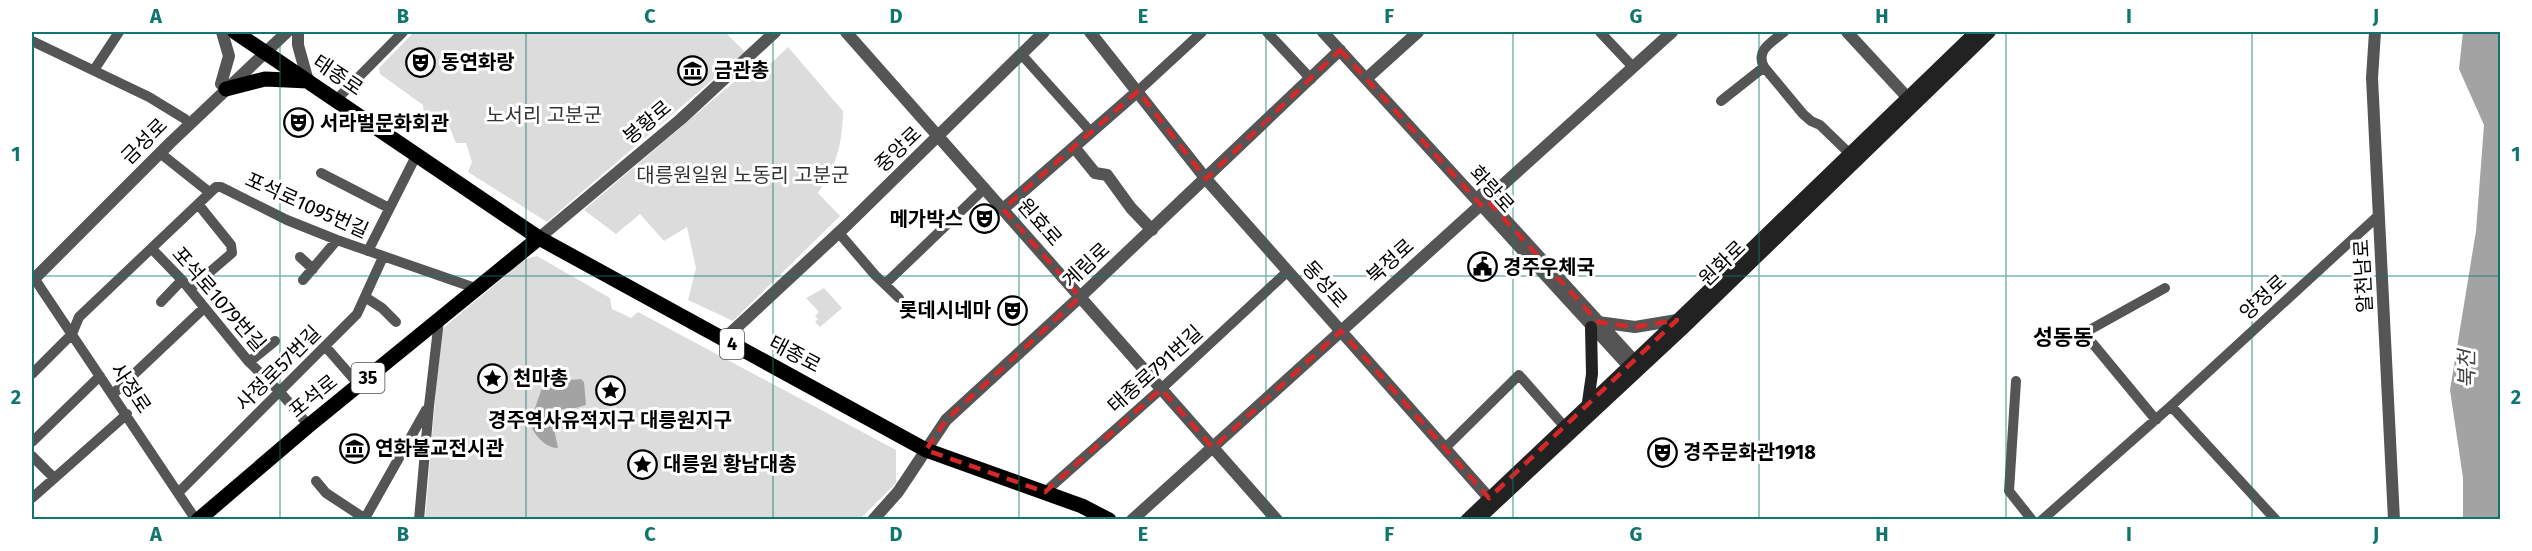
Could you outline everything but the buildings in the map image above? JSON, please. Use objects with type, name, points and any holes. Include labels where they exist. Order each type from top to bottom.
[{"type":"main road","name":"태종로","points":[[235,32],[539,238],[926,450],[1045,492],[1109,519]]},
{"type":"main road","name":"원화로","points":[[1479,519],[1634,366],[1677,320],[1975,32]]},
{"type":"main road","name":"원화로","points":[[1466,519],[1588,402],[1684,328],[1990,32]]},
{"type":"main road","points":[[224,86],[265,80],[308,81]]},
{"type":"main road","name":"포석로","points":[[197,519],[539,238]]},
{"type":"main road","points":[[1588,402],[1595,325]]},
{"type":"street","points":[[94,70],[119,32]]},
{"type":"street","points":[[222,32],[229,56],[224,86]]},
{"type":"street","name":"금성로","points":[[262,50],[275,32]]},
{"type":"street","name":"금성로","points":[[32,276],[160,153],[203,106],[262,50],[286,32]]},
{"type":"street","points":[[298,32],[298,45],[308,81]]},
{"type":"street","points":[[336,100],[403,32]]},
{"type":"street","name":"봉황로","points":[[539,238],[681,119],[775,32]]},
{"type":"street","name":"원효로","points":[[846,32],[1276,519]]},
{"type":"street","name":"중앙로","points":[[723,340],[839,233],[1044,32]]},
{"type":"street","name":"동성로","points":[[1090,32],[1206,179],[1489,498]]},
{"type":"street","points":[[1003,209],[1202,32]]},
{"type":"street","points":[[1267,32],[1311,79]]},
{"type":"street","name":"화랑로","points":[[1323,32],[1370,76]]},
{"type":"street","name":"화랑로","points":[[1334,32],[1370,76],[1634,366]]},
{"type":"street","points":[[1370,76],[1418,32]]},
{"type":"street","points":[[1600,32],[1632,66]]},
{"type":"street","name":"북정로","points":[[1132,519],[1672,32]]},
{"type":"street","points":[[1784,32],[1761,52],[1760,59],[1764,67],[1803,114],[1811,121],[1820,124],[1849,153]]},
{"type":"street","points":[[1847,32],[1907,96]]},
{"type":"street","name":"알천남로","points":[[2375,32],[2372,78],[2394,519]]},
{"type":"street","points":[[32,41],[149,97],[185,119]]},
{"type":"street","name":"계림로","points":[[873,519],[898,492],[946,420],[1152,230],[1340,50]]},
{"type":"street","points":[[1021,54],[1091,132]]},
{"type":"street","points":[[1721,101],[1764,67]]},
{"type":"street","name":"금성로","points":[[32,276],[185,119],[203,106]]},
{"type":"street","points":[[1074,147],[1095,173],[1107,176],[1131,208],[1152,230]]},
{"type":"street","points":[[32,374],[72,334],[80,317],[209,192],[160,153]]},
{"type":"street","points":[[368,251],[417,154]]},
{"type":"street","points":[[321,173],[389,208]]},
{"type":"street","name":"포석로1095번길","points":[[209,192],[222,187],[287,220],[337,240],[478,289]]},
{"type":"street","points":[[885,284],[985,188]]},
{"type":"street","points":[[161,302],[232,253],[231,245],[198,204]]},
{"type":"street","name":"양정로","points":[[2042,519],[2156,420],[2379,215]]},
{"type":"street","points":[[839,233],[875,275],[899,298]]},
{"type":"street","points":[[303,280],[337,240]]},
{"type":"street","name":"포석로1079번길","points":[[152,249],[186,285],[249,362],[279,391],[304,420],[307,427]]},
{"type":"street","points":[[300,257],[313,269]]},
{"type":"street","name":"사정로57번길","points":[[178,492],[357,314],[383,257]]},
{"type":"street","name":"태종로791번길","points":[[1045,492],[1161,389],[1288,271]]},
{"type":"street","name":"사정로","points":[[32,276],[197,519]]},
{"type":"street","points":[[2156,420],[2084,333],[2165,288]]},
{"type":"street","points":[[365,297],[382,308],[396,322]]},
{"type":"street","points":[[113,394],[204,308]]},
{"type":"street","points":[[419,519],[429,406],[440,320]]},
{"type":"street","points":[[1595,325],[1635,327],[1677,320]]},
{"type":"street","points":[[249,362],[275,341]]},
{"type":"street","points":[[325,346],[359,385]]},
{"type":"street","points":[[1445,448],[1519,375],[1564,426]]},
{"type":"street","points":[[32,441],[100,376]]},
{"type":"street","points":[[2016,381],[2009,491],[2032,519]]},
{"type":"street","points":[[316,481],[326,493],[364,519],[429,406]]},
{"type":"street","points":[[2171,406],[2276,519]]},
{"type":"street","points":[[32,498],[127,414]]},
{"type":"street","points":[[32,456],[54,478]]},
{"type":"highlighted area","points":[[1340,50],[1481,205],[1487,200],[1598,322],[1635,327],[1677,320],[1489,498],[1341,331],[1213,448],[1161,389],[1045,492],[926,450],[946,420],[1080,297],[1003,209],[1138,91],[1206,179]]},
{"type":"green space","name":"노서리 고분군","points":[[414,32],[725,32],[745,52],[547,222],[468,172],[472,162],[466,143],[456,143],[450,128],[426,134],[423,105],[380,74],[379,68]]},
{"type":"green space","name":"대릉원일원 노동리 고분군","points":[[788,47],[843,111],[837,154],[830,173],[818,193],[840,216],[733,321],[688,300],[696,268],[687,227],[664,241],[640,214],[616,234],[584,210],[756,63],[765,69]]},
{"type":"green space","name":"경주역사유적지구 대릉원지구","points":[[537,256],[610,298],[612,309],[631,318],[638,312],[896,450],[896,483],[860,519],[425,520],[441,330],[525,259]]},
{"type":"green space","points":[[824,288],[842,308],[820,327],[815,322],[818,319],[815,316],[819,312],[806,298]]},
{"type":"water","name":"북천","points":[[2463,32],[2500,32],[2500,519],[2463,519],[2463,478],[2450,390],[2476,231],[2484,125],[2459,69]]},
{"type":"water","points":[[545,379],[581,379],[584,382],[586,405],[554,410],[551,414],[558,448],[542,442],[531,427],[528,416],[535,408]]},
{"type":"place","name":"동연화랑","points":[[420,62]]},
{"type":"place","name":"금관총","points":[[693,70]]},
{"type":"place","name":"서라벌문화회관","points":[[299,123]]},
{"type":"place","name":"메가박스","points":[[984,219]]},
{"type":"place","name":"경주우체국","points":[[1482,267]]},
{"type":"place","name":"롯데시네마","points":[[1012,310]]},
{"type":"place","name":"천마총","points":[[492,378]]},
{"type":"place","name":"경주역사유적지구 대릉원지구","points":[[610,390]]},
{"type":"place","name":"연화불교전시관","points":[[354,448]]},
{"type":"place","name":"경주문화관1918","points":[[1662,452]]},
{"type":"place","name":"대릉원 황남대총","points":[[642,464]]},
{"type":"district","name":"성동동","points":[[2063,337]]}]
